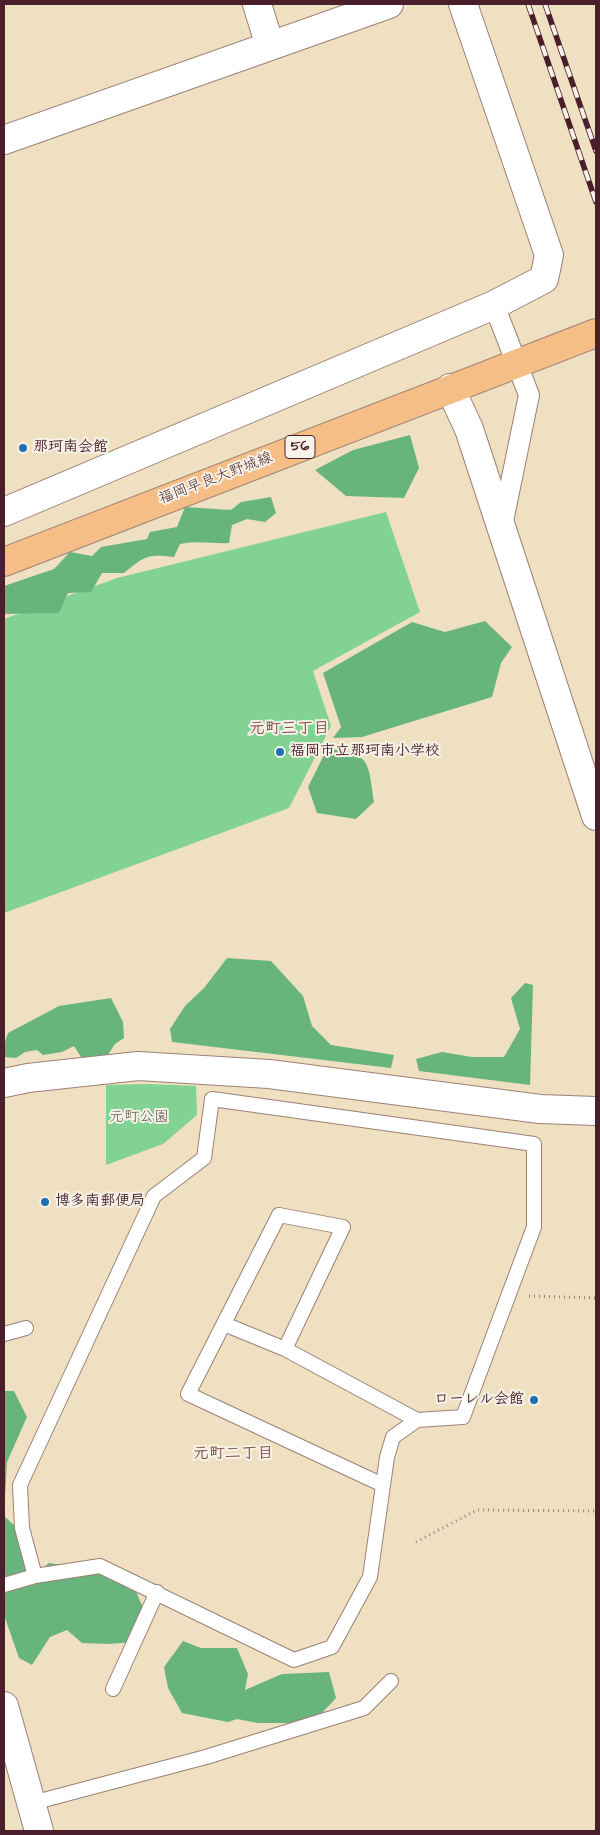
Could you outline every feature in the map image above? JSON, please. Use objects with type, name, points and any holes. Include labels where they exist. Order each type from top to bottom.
[{"type":"main road","name":"福岡早良大野城線","points":[[4,562],[450,388],[596,334]]},
{"type":"street","points":[[256,4],[270,46]]},
{"type":"street","points":[[4,140],[389,4]]},
{"type":"street","points":[[4,512],[494,305],[544,279],[549,255],[463,4]]},
{"type":"street","points":[[494,305],[529,395],[501,528]]},
{"type":"street","points":[[450,388],[468,429],[596,816]]},
{"type":"street","points":[[4,1083],[28,1078],[138,1066],[269,1074],[540,1109],[596,1111]]},
{"type":"street","points":[[4,1706],[40,1831]]},
{"type":"lane","points":[[4,1585],[35,1576],[100,1566],[294,1660],[332,1647],[370,1577],[387,1457],[393,1437],[417,1420],[463,1417],[534,1227],[534,1144],[212,1099],[204,1158],[154,1196],[20,1485],[22,1528],[35,1576]]},
{"type":"lane","points":[[285,1349],[343,1227],[279,1215],[188,1394],[383,1485]]},
{"type":"lane","points":[[224,1324],[285,1349],[417,1420]]},
{"type":"lane","points":[[4,1334],[26,1328]]},
{"type":"lane","points":[[113,1689],[157,1592]]},
{"type":"lane","points":[[32,1803],[206,1757],[364,1708],[391,1681]]},
{"type":"path","points":[[508,1296],[596,1298]]},
{"type":"path","points":[[416,1542],[476,1510],[596,1511]]},
{"type":"green space","points":[[410,435],[419,468],[404,498],[346,496],[315,470],[353,450]]},
{"type":"green space","points":[[271,497],[276,513],[265,522],[247,519],[232,525],[229,543],[192,542],[180,544],[174,557],[152,556],[137,563],[124,573],[102,573],[91,592],[68,593],[59,613],[4,614],[4,586],[54,569],[70,552],[92,556],[101,547],[147,539],[150,532],[177,527],[185,507],[231,510],[241,502]]},
{"type":"green space","points":[[386,512],[420,612],[313,671],[331,726],[289,808],[4,913],[4,619],[117,578]]},
{"type":"green space","points":[[485,621],[512,647],[501,663],[492,697],[362,737],[333,738],[341,727],[323,673],[412,622],[445,632]]},
{"type":"green space","points":[[327,749],[352,753],[360,757],[368,768],[374,802],[356,819],[317,813],[308,787]]},
{"type":"green space","points":[[227,958],[271,961],[303,996],[312,1026],[331,1045],[394,1055],[391,1068],[172,1042],[170,1029],[185,1006],[204,988]]},
{"type":"green space","points":[[525,983],[533,985],[530,1085],[419,1071],[416,1059],[442,1052],[472,1057],[504,1057],[520,1029],[511,998]]},
{"type":"green space","points":[[111,998],[123,1022],[124,1038],[115,1044],[101,1065],[83,1060],[74,1046],[62,1052],[43,1055],[37,1050],[25,1052],[16,1058],[4,1057],[4,1045],[8,1033],[59,1006]]},
{"type":"green space","name":"元町公園","points":[[106,1085],[196,1086],[197,1115],[163,1144],[106,1165]]},
{"type":"green space","points":[[4,1391],[14,1391],[27,1417],[7,1462],[4,1516]]},
{"type":"green space","points":[[4,1516],[27,1537],[38,1559],[34,1575],[49,1563],[101,1571],[135,1589],[147,1617],[135,1642],[82,1643],[67,1630],[50,1637],[32,1665],[19,1658],[4,1615]]},
{"type":"green space","points":[[183,1641],[201,1648],[237,1648],[248,1674],[245,1690],[282,1674],[329,1672],[336,1698],[322,1713],[290,1723],[258,1723],[237,1719],[228,1722],[182,1713],[168,1688],[164,1667]]},
{"type":"railway","points":[[528,4],[596,202]]},
{"type":"railway","points":[[545,4],[596,151]]},
{"type":"place","name":"那珂南会館","points":[[23,448]]},
{"type":"place","name":"福岡市立那珂南小学校","points":[[280,752]]},
{"type":"place","name":"博多南郵便局","points":[[45,1202]]},
{"type":"place","name":"ローレル会館","points":[[534,1400]]},
{"type":"district","name":"元町三丁目","points":[[289,730]]},
{"type":"district","name":"元町二丁目","points":[[233,1455]]}]
